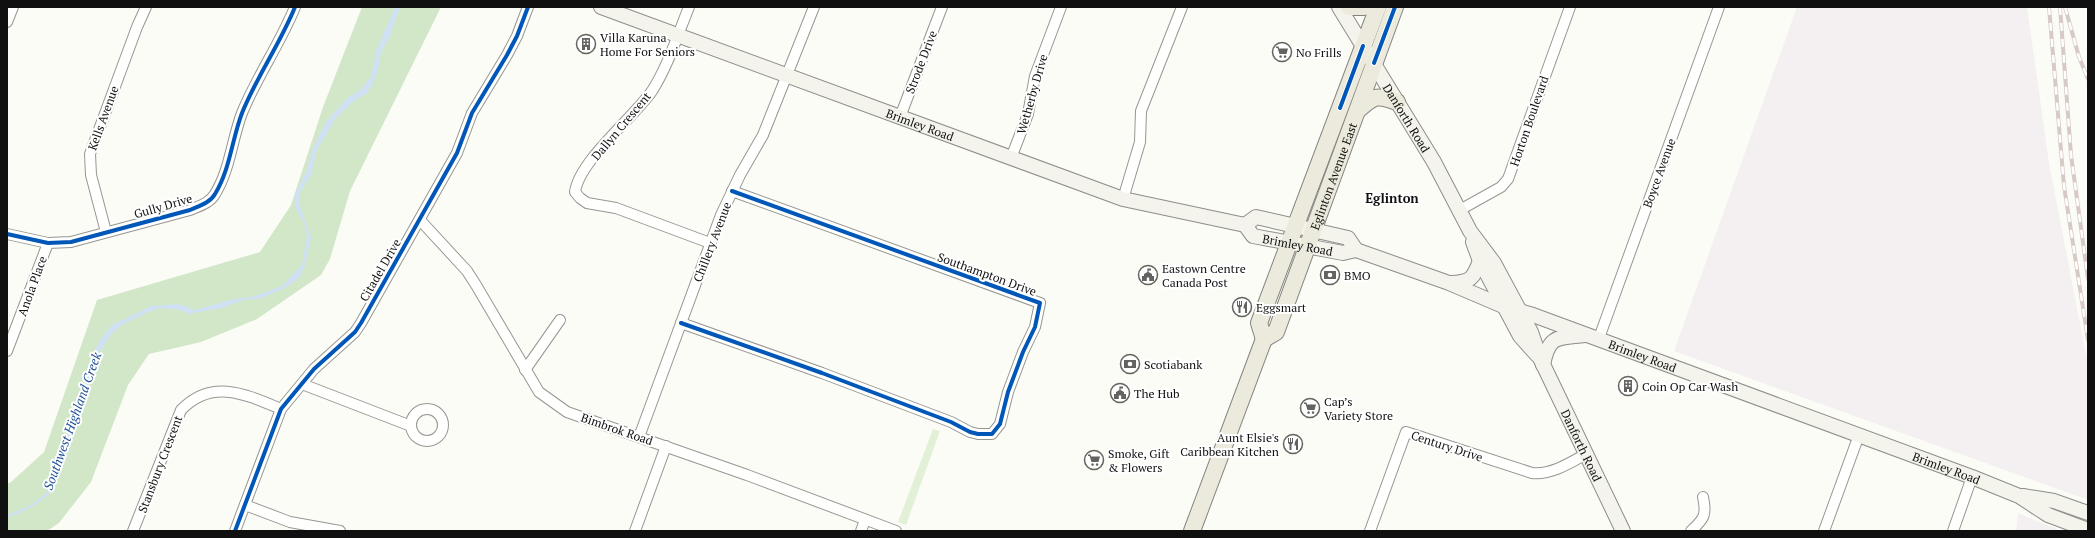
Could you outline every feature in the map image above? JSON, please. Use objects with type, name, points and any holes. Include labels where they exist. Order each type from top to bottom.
[{"type":"main road","name":"Brimley Road","points":[[601,7],[1123,198],[1244,225],[1253,236],[1343,254],[1356,250]]},
{"type":"main road","name":"Danforth Road","points":[[1339,7],[1434,162],[1458,211],[1470,231],[1494,263],[1532,332],[1542,361],[1623,531]]},
{"type":"main road","points":[[1349,7],[1364,7]]},
{"type":"main road","name":"Eglinton Avenue East","points":[[1192,531],[1264,339],[1259,323],[1378,7]]},
{"type":"main road","name":"Eglinton Avenue East","points":[[1264,339],[1276,332],[1394,7]]},
{"type":"main road","points":[[1356,112],[1375,97],[1383,96],[1398,102]]},
{"type":"main road","name":"Brimley Road","points":[[1244,225],[1256,217],[1348,238],[1356,250],[1448,283],[1503,306],[1520,310],[1972,477],[2019,496],[2048,515],[2088,530]]},
{"type":"main road","name":"Danforth Road","points":[[1470,231],[1480,261],[1503,306],[1520,336],[1542,361]]},
{"type":"main road","points":[[1448,283],[1464,282],[1474,276],[1480,261]]},
{"type":"main road","points":[[1542,361],[1546,349],[1551,342],[1560,338],[1594,337]]},
{"type":"main road","name":"Brimley Road","points":[[2019,496],[2054,501],[2088,513]]},
{"type":"street","points":[[7,22],[13,7]]},
{"type":"street","name":"Kells Avenue","points":[[106,232],[91,175],[90,154],[137,27],[146,7]]},
{"type":"street","name":"Gully Drive","points":[[7,234],[48,243],[71,242],[190,210],[204,204],[214,196],[222,182],[243,112],[282,38],[295,7]]},
{"type":"street","name":"Citadel Drive","points":[[235,531],[281,409],[327,356],[355,332],[457,153],[479,99],[517,36],[528,7]]},
{"type":"street","points":[[678,35],[689,7]]},
{"type":"street","name":"Chillery Avenue","points":[[639,437],[710,243],[732,191],[763,135],[814,7]]},
{"type":"street","name":"Strode Drive","points":[[900,117],[942,7]]},
{"type":"street","name":"Wetherby Drive","points":[[1011,158],[1028,114],[1035,76],[1061,7]]},
{"type":"street","points":[[1123,198],[1140,142],[1141,112],[1182,7]]},
{"type":"street","name":"Horton Boulevard","points":[[1458,211],[1501,187],[1508,179],[1570,7]]},
{"type":"street","name":"Boyce Avenue","points":[[1594,337],[1719,7]]},
{"type":"street","name":"Dallyn Crescent","points":[[678,35],[653,89],[640,106],[608,139],[576,184],[575,192],[587,203],[616,208],[710,243]]},
{"type":"street","name":"Southampton Drive","points":[[681,323],[830,376],[951,422],[978,434],[992,434],[1000,424],[1008,392],[1023,352],[1036,327],[1040,304],[732,191]]},
{"type":"street","name":"Bimbrok Road","points":[[420,220],[473,280],[539,392],[567,412],[666,446],[896,531]]},
{"type":"street","name":"Anola Place","points":[[7,351],[48,243]]},
{"type":"street","points":[[525,370],[560,320]]},
{"type":"street","points":[[302,384],[411,426]]},
{"type":"street","name":"Stansbury Crescent","points":[[133,531],[181,410],[187,404],[207,392],[223,391],[244,395],[281,409]]},
{"type":"street","name":"Century Drive","points":[[1370,531],[1406,432],[1532,473],[1541,474],[1550,471],[1586,454]]},
{"type":"street","points":[[1824,531],[1859,435]]},
{"type":"street","points":[[635,531],[666,446]]},
{"type":"street","points":[[1953,531],[1972,477]]},
{"type":"street","points":[[1691,531],[1702,521],[1706,510],[1703,497]]},
{"type":"street","points":[[245,504],[290,522],[340,531]]},
{"type":"street","points":[[861,531],[865,520]]},
{"type":"shaded area","points":[[1797,7],[2027,7],[2049,163],[2088,365],[2088,500],[1674,351]]},
{"type":"shaded area","points":[[2018,513],[2061,531],[2016,531]]},
{"type":"green space","points":[[362,7],[441,7],[350,191],[330,259],[321,275],[257,319],[201,342],[149,354],[128,385],[91,482],[59,523],[47,531],[7,531],[7,484],[44,452],[97,300],[260,252],[291,205],[323,107]]},
{"type":"green space","points":[[933,429],[940,431],[906,525],[898,522]]},
{"type":"water","name":"Southwest Highland Creek","points":[[395,7],[400,7],[390,36],[381,52],[378,70],[372,85],[367,93],[354,101],[335,119],[316,152],[311,175],[300,192],[299,204],[311,237],[305,265],[300,277],[287,287],[259,299],[244,300],[222,308],[189,314],[181,310],[160,308],[120,326],[110,336],[98,354],[81,405],[71,443],[65,454],[63,454],[63,445],[93,354],[100,340],[112,325],[151,306],[178,304],[195,310],[234,299],[251,297],[282,286],[302,265],[307,236],[304,223],[296,209],[294,196],[306,172],[312,150],[326,122],[347,98],[360,90],[371,77],[376,51]]},
{"type":"waterway","name":"Southwest Highland Creek","points":[[7,516],[31,506],[42,499],[50,490],[54,482],[63,454]]},
{"type":"railway","points":[[2049,7],[2064,186],[2088,340]]},
{"type":"railway","points":[[2060,7],[2071,155],[2088,279]]},
{"type":"railway","points":[[2065,7],[2079,57],[2088,79]]},
{"type":"cycle path","points":[[7,234],[48,243],[71,242],[190,210],[210,200],[215,194],[224,175],[242,113],[248,99],[295,7]]},
{"type":"cycle path","points":[[235,531],[281,409],[314,369],[355,332],[361,323],[457,153],[472,113],[507,55],[517,36],[528,7]]},
{"type":"cycle path","points":[[1374,63],[1395,7]]},
{"type":"cycle path","points":[[1340,108],[1363,46]]},
{"type":"cycle path","points":[[681,323],[822,373],[951,422],[970,432],[978,434],[992,434],[1000,424],[1008,392],[1023,352],[1035,327],[1040,303],[732,191]]},
{"type":"place","name":"Villa Karuna Home For Seniors","points":[[586,44]]},
{"type":"place","name":"No Frills","points":[[1282,52]]},
{"type":"place","name":"Eastown Centre Canada Post","points":[[1148,275]]},
{"type":"place","name":"BMO","points":[[1330,275]]},
{"type":"place","name":"Eggsmart","points":[[1242,307]]},
{"type":"place","name":"Scotiabank","points":[[1130,364]]},
{"type":"place","name":"Coin Op Car Wash","points":[[1628,386]]},
{"type":"place","name":"The Hub","points":[[1120,393]]},
{"type":"place","name":"Cap’s Variety Store","points":[[1310,408]]},
{"type":"place","name":"Aunt Elsie's Caribbean Kitchen","points":[[1293,444]]},
{"type":"place","name":"Smoke, Gift & Flowers","points":[[1094,460]]},
{"type":"district","name":"Eglinton","points":[[1392,198]]}]
